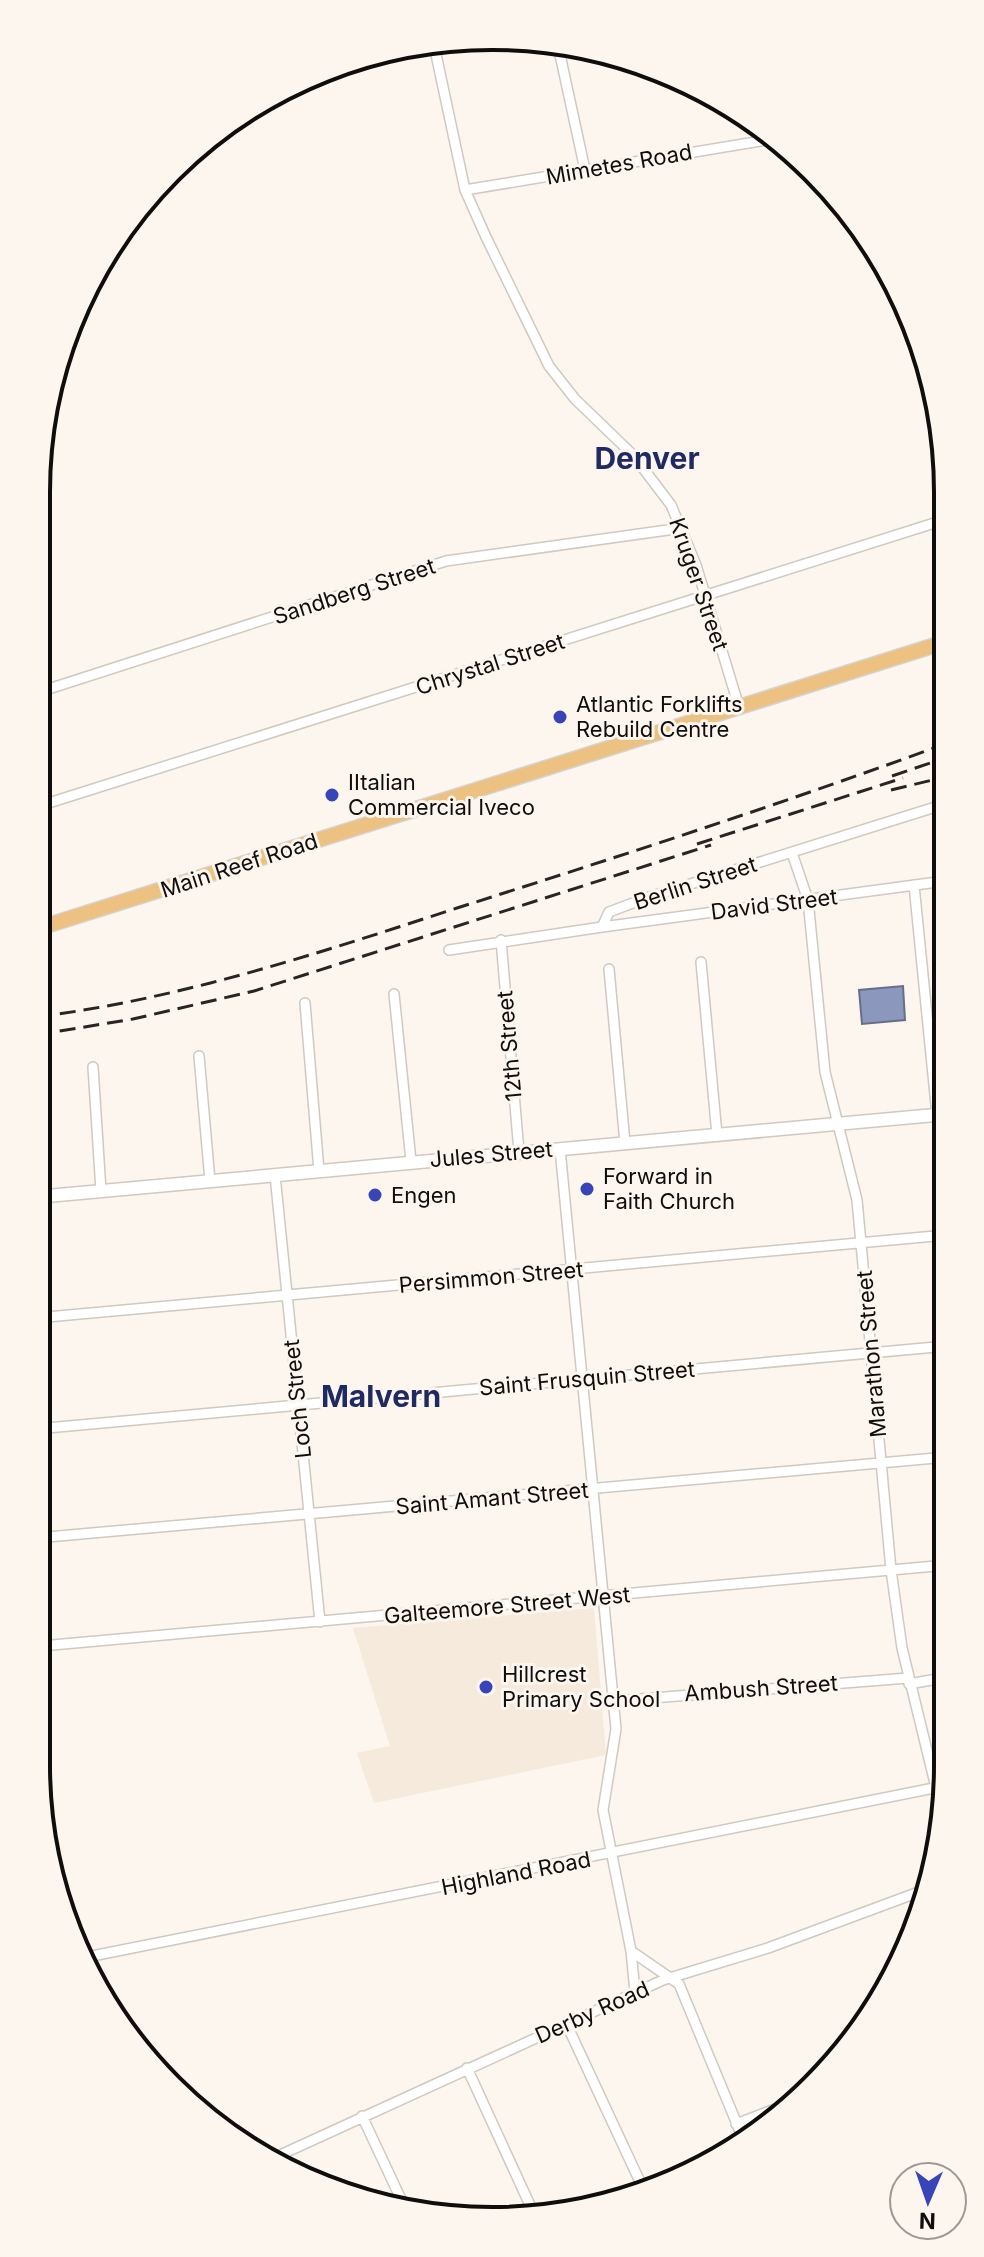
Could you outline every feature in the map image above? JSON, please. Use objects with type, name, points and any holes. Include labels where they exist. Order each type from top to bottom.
[{"type":"main road","name":"Main Reef Road","points":[[50,925],[934,645]]},
{"type":"main road","name":"Jules Street","points":[[50,1196],[934,1116]]},
{"type":"street","name":"Kruger Street","points":[[436,54],[465,190],[549,366],[575,399],[633,455],[664,494],[682,528],[739,707]]},
{"type":"street","points":[[560,55],[585,170]]},
{"type":"street","name":"Mimetes Road","points":[[465,190],[761,141]]},
{"type":"street","name":"Chrystal Street","points":[[50,803],[934,523]]},
{"type":"street","name":"Sandberg Street","points":[[50,688],[446,561],[682,528]]},
{"type":"street","name":"Berlin Street","points":[[602,927],[605,915],[616,909],[934,808]]},
{"type":"street","points":[[792,853],[808,900]]},
{"type":"street","name":"David Street","points":[[602,927],[934,882]]},
{"type":"street","points":[[914,885],[934,1055]]},
{"type":"street","name":"Marathon Street","points":[[808,900],[823,1062],[830,1100],[840,1124],[855,1188],[862,1242],[891,1570],[909,1681],[934,1766]]},
{"type":"street","points":[[449,950],[602,927]]},
{"type":"street","name":"12th Street","points":[[501,940],[519,1152]]},
{"type":"street","points":[[701,962],[717,1135]]},
{"type":"street","points":[[609,969],[625,1143]]},
{"type":"street","points":[[394,994],[411,1161]]},
{"type":"street","points":[[305,1003],[319,1171]]},
{"type":"street","points":[[199,1056],[210,1181]]},
{"type":"street","points":[[93,1067],[101,1191]]},
{"type":"street","points":[[560,1149],[614,1701],[615,1747],[603,1803],[631,1951],[635,1992]]},
{"type":"street","name":"Loch Street","points":[[275,1175],[320,1622]]},
{"type":"street","name":"Persimmon Street","points":[[50,1317],[934,1236]]},
{"type":"street","name":"Saint Frusquin Street","points":[[50,1428],[934,1347]]},
{"type":"street","name":"Saint Amant Street","points":[[50,1537],[934,1458]]},
{"type":"street","name":"Galteemore Street West","points":[[50,1648],[934,1566]]},
{"type":"street","name":"Ambush Street","points":[[614,1701],[934,1678]]},
{"type":"street","name":"Highland Road","points":[[94,1956],[933,1788]]},
{"type":"street","name":"Derby Road","points":[[282,2154],[635,1992],[672,1977],[768,1948],[915,1894]]},
{"type":"street","points":[[631,1951],[679,1984],[740,2132]]},
{"type":"street","points":[[566,2023],[640,2182]]},
{"type":"street","points":[[467,2068],[530,2205]]},
{"type":"street","points":[[736,2124],[765,2113]]},
{"type":"street","points":[[362,2116],[400,2198]]},
{"type":"shaded area","name":"Hillcrest Primary School","points":[[594,1608],[606,1755],[374,1803],[357,1753],[390,1746],[353,1628]]},
{"type":"water","points":[[903,986],[905,1020],[862,1024],[859,990]]},
{"type":"railway","points":[[50,1015],[144,999],[301,958],[702,829],[934,748]]},
{"type":"railway","points":[[892,776],[934,762]]},
{"type":"railway","points":[[697,844],[903,778]]},
{"type":"railway","points":[[891,790],[934,780]]},
{"type":"railway","points":[[50,1033],[133,1019],[254,991],[711,845]]},
{"type":"place","name":"Atlantic Forklifts Rebuild Centre","points":[[560,717]]},
{"type":"place","name":"IItalian Commercial Iveco","points":[[332,795]]},
{"type":"place","name":"Forward in Faith Church","points":[[587,1189]]},
{"type":"place","name":"Engen","points":[[375,1195]]},
{"type":"place","name":"Hillcrest Primary School","points":[[486,1687]]},
{"type":"district","name":"Denver","points":[[647,458]]},
{"type":"district","name":"Malvern","points":[[381,1396]]}]
